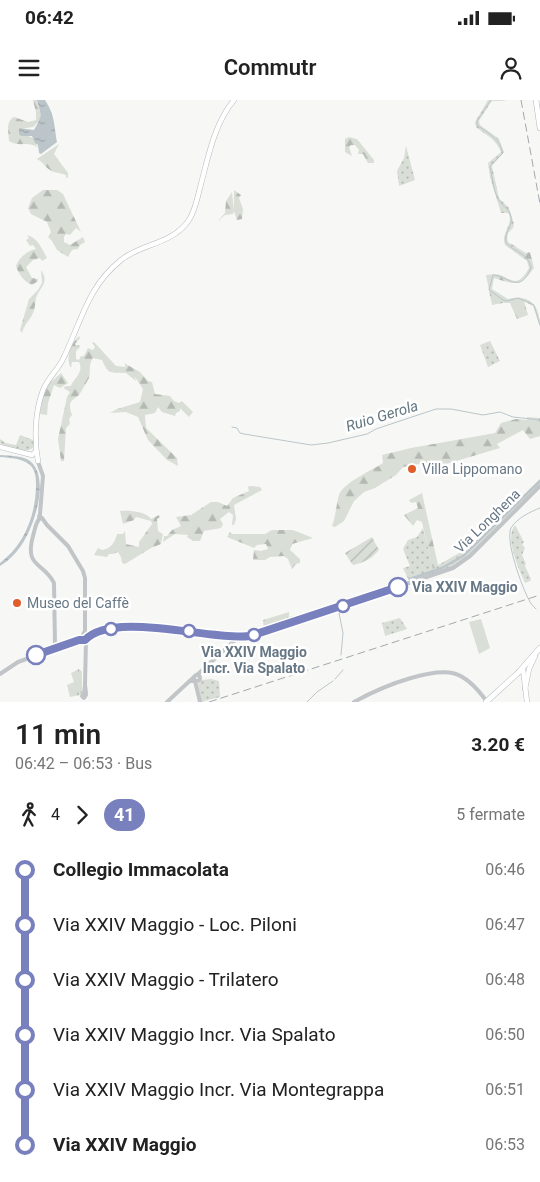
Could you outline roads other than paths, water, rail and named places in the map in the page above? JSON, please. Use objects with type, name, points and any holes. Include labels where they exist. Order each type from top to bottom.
[{"type":"main road","points":[[38,461],[34,451],[42,394],[48,380],[63,358],[91,294],[120,260],[134,252],[170,238],[188,221],[195,206],[219,124],[234,100]]},
{"type":"main road","points":[[536,100],[540,128]]},
{"type":"main road","points":[[0,446],[17,451],[34,451]]},
{"type":"main road","points":[[0,446],[25,452],[34,451]]},
{"type":"main road","points":[[486,702],[523,669],[540,648]]},
{"type":"main road","points":[[526,675],[536,654]]},
{"type":"main road","points":[[523,669],[526,670],[527,702]]},
{"type":"main road","points":[[516,676],[526,675]]},
{"type":"street","points":[[17,451],[38,461],[41,469],[43,481],[41,516],[37,522],[30,550],[36,564],[52,578],[54,583],[56,647]]},
{"type":"street","name":"Via Longhena","points":[[232,640],[263,633],[450,570],[466,560],[540,486]]},
{"type":"street","points":[[41,516],[71,550],[85,578],[84,697]]},
{"type":"street","points":[[0,674],[20,661],[108,630],[141,627],[226,636],[232,640],[201,670],[197,679],[200,702]]},
{"type":"street","points":[[354,702],[384,686],[433,671],[454,673],[470,681],[486,702]]},
{"type":"street","points":[[167,702],[188,682],[197,679]]},
{"type":"street","points":[[482,695],[488,698],[493,696]]},
{"type":"water","points":[[37,100],[45,100],[51,110],[57,142],[41,154],[32,136],[21,136],[19,134],[19,128],[34,130],[37,125],[40,119],[40,110]]},
{"type":"water","points":[[0,455],[19,457],[30,461],[36,468],[40,489],[36,512],[24,541],[16,552],[0,566],[0,563],[16,548],[27,530],[35,498],[36,478],[32,467],[27,463],[12,458],[0,457]]},
{"type":"waterway","points":[[491,100],[477,121],[477,125],[500,144],[502,154],[490,166],[497,197],[511,217],[511,224],[506,235],[506,243],[525,256],[531,268],[523,281],[518,282],[493,275],[489,290],[503,300],[507,301],[518,298],[534,305],[540,325]]},
{"type":"waterway","name":"Ruio Gerola","points":[[232,427],[237,428],[240,433],[244,434],[311,445],[367,434],[376,429],[436,409],[451,409],[483,415],[500,412],[513,417],[540,420]]},
{"type":"waterway","points":[[410,579],[442,568],[463,556],[540,481]]},
{"type":"waterway","points":[[536,609],[529,601],[522,585],[512,553],[510,534],[511,528],[520,518],[540,508]]},
{"type":"waterway","points":[[348,600],[354,598]]},
{"type":"waterway","points":[[339,613],[343,633],[341,655]]},
{"type":"waterway","points":[[335,679],[343,670]]},
{"type":"waterway","points":[[307,702],[333,681]]},
{"type":"railway","points":[[521,100],[540,204]]},
{"type":"railway","points":[[209,702],[540,595]]},
{"type":"place","name":"Villa Lippomano","points":[[412,469]]},
{"type":"place","name":"Via XXIV Maggio","points":[[398,587]]},
{"type":"place","name":"Museo del Caffè","points":[[17,603]]},
{"type":"place","name":"Via XXIV Maggio Incr. Via Spalato","points":[[254,635]]}]
